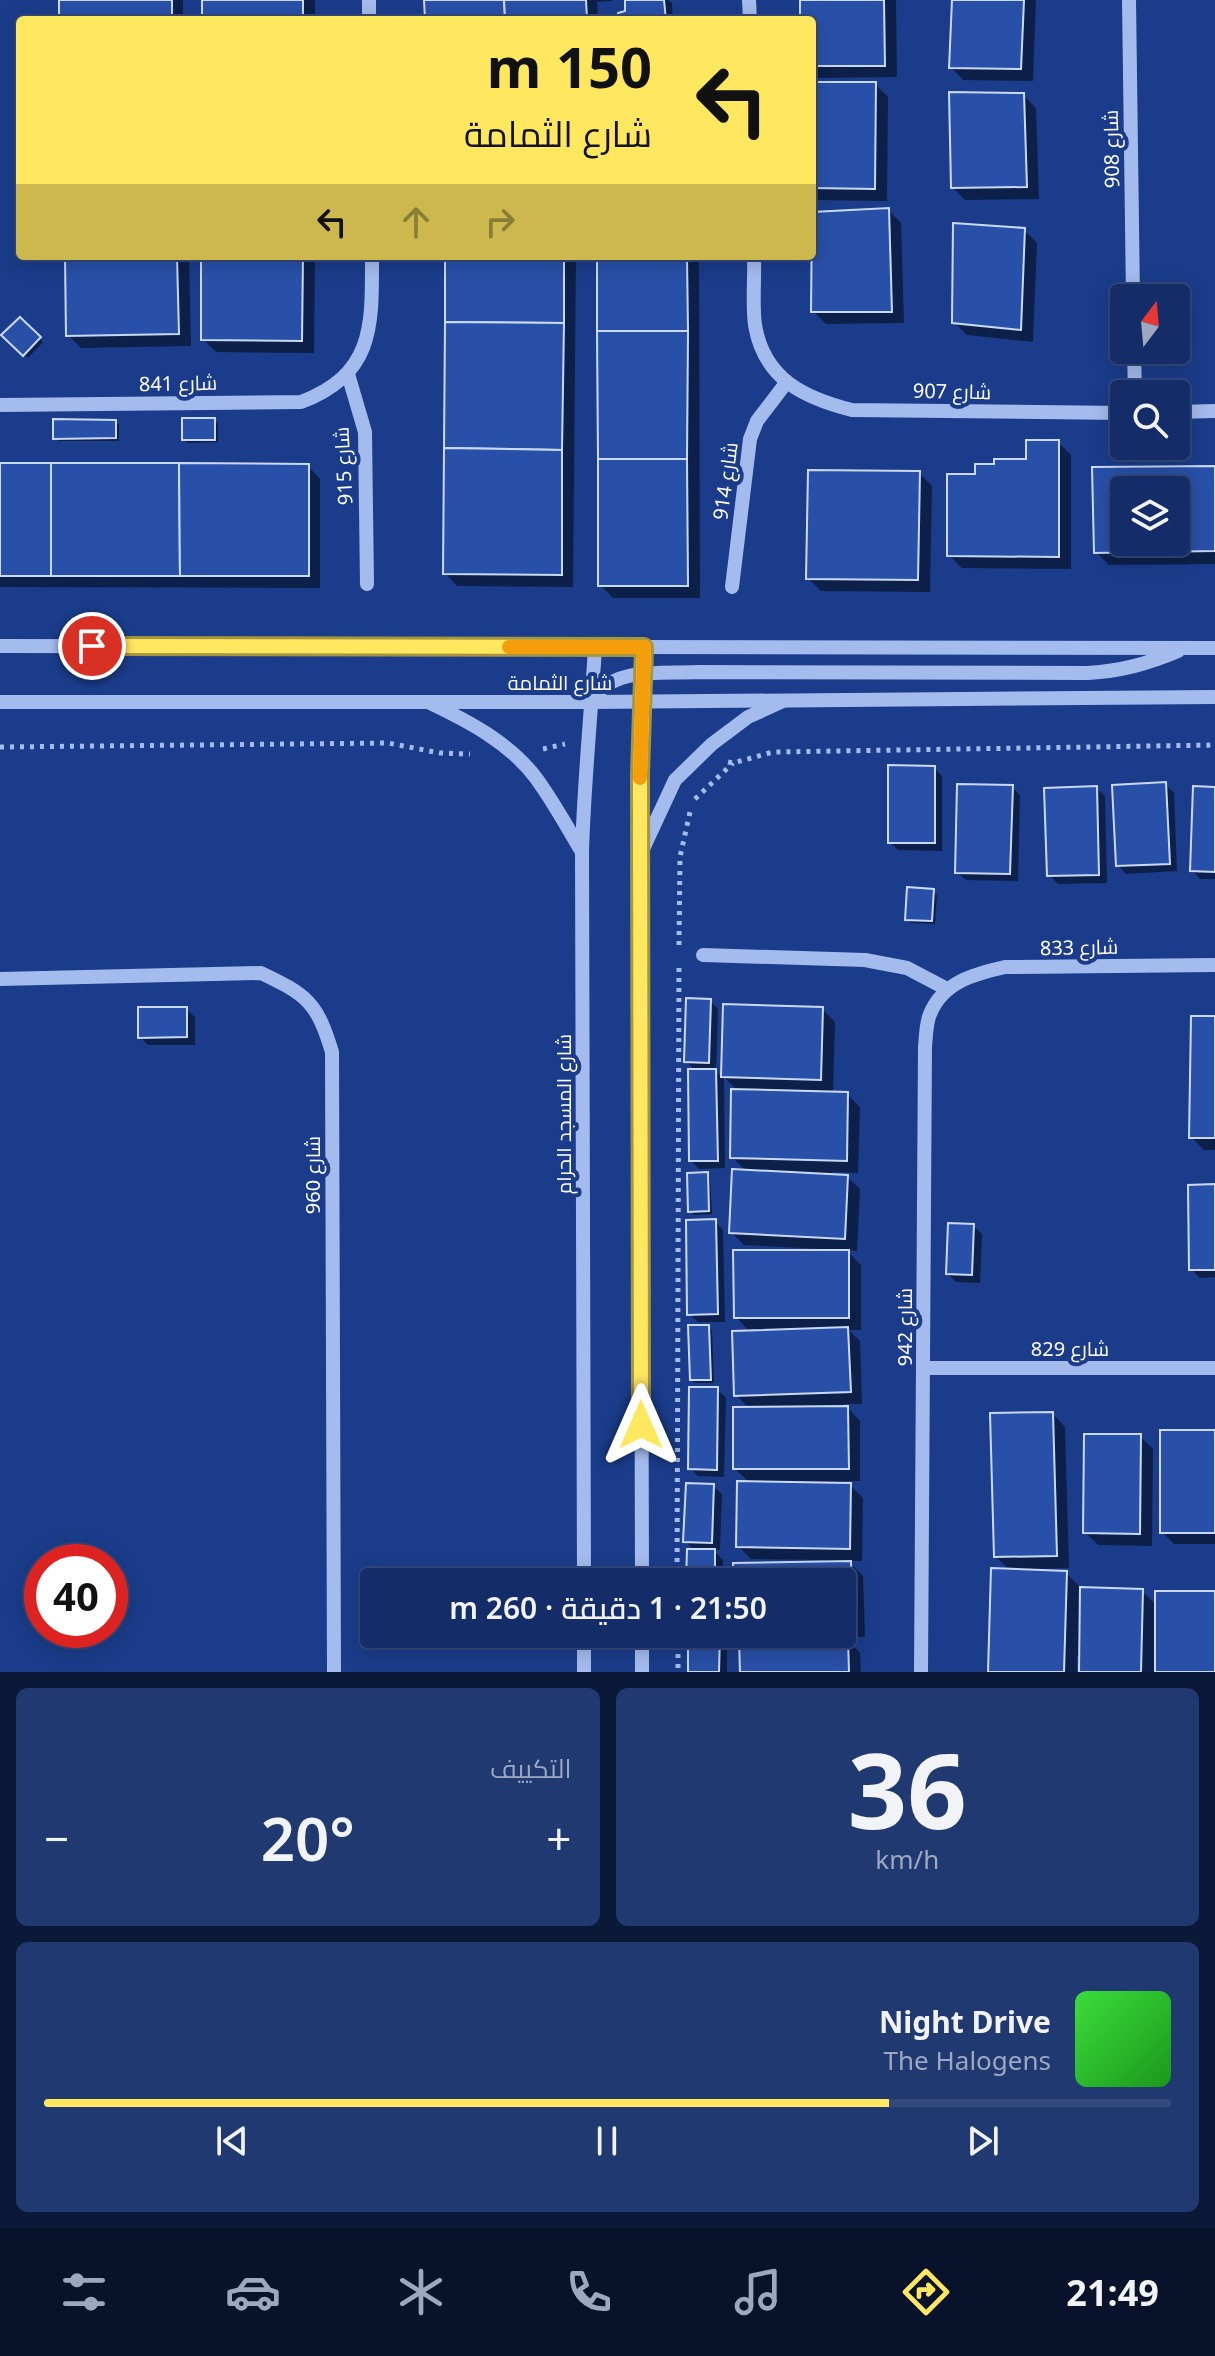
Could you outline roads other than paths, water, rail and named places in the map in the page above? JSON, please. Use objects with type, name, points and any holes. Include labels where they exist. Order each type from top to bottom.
[{"type":"street","name":"شارع 908","points":[[1129,0],[1133,284]]},
{"type":"street","points":[[348,374],[365,345],[370,322],[372,260]]},
{"type":"street","points":[[754,260],[756,326],[765,357],[786,383]]},
{"type":"street","name":"شارع 841","points":[[0,405],[301,402],[328,392],[348,374]]},
{"type":"street","name":"شارع 915","points":[[348,374],[365,432],[367,584]]},
{"type":"street","name":"شارع 907","points":[[786,383],[817,401],[852,410],[1110,413]]},
{"type":"street","name":"شارع 914","points":[[732,587],[750,439],[757,421],[786,383]]},
{"type":"street","points":[[1190,412],[1215,411]]},
{"type":"street","name":"شارع الثمامة","points":[[0,646],[1215,648]]},
{"type":"street","name":"شارع المسجد الحرام","points":[[584,1568],[582,852],[584,776],[595,647]]},
{"type":"street","points":[[642,1568],[641,855],[644,647]]},
{"type":"street","points":[[592,702],[608,683],[643,675],[697,672],[1088,673],[1144,665],[1185,648]]},
{"type":"street","name":"شارع الثمامة","points":[[0,702],[592,702],[1215,697]]},
{"type":"street","points":[[641,855],[675,780],[748,717],[788,699]]},
{"type":"street","points":[[426,701],[503,745],[535,776],[582,852]]},
{"type":"street","points":[[703,955],[865,960],[907,968],[947,989]]},
{"type":"street","name":"شارع 833","points":[[947,989],[973,974],[1005,967],[1215,965]]},
{"type":"street","name":"شارع 960","points":[[0,979],[261,973],[299,991],[322,1018],[332,1052],[334,1672]]},
{"type":"street","name":"شارع 942","points":[[921,1672],[925,1047],[930,1014],[947,989]]},
{"type":"street","name":"شارع 829","points":[[924,1368],[1215,1368]]},
{"type":"street","points":[[584,1648],[584,1672]]},
{"type":"street","points":[[642,1648],[642,1672]]}]
